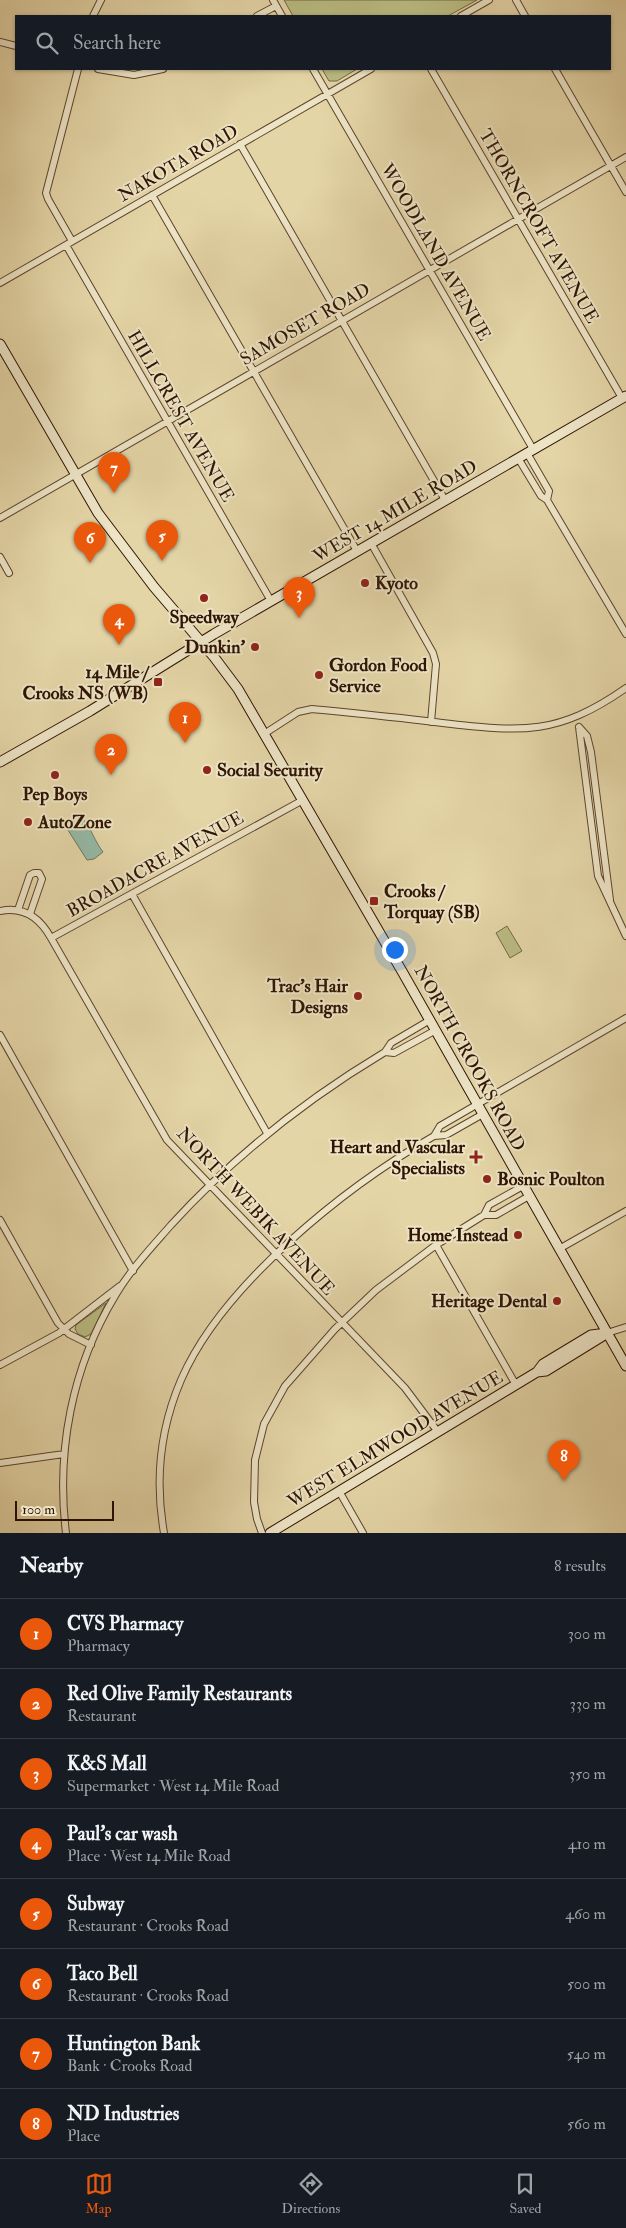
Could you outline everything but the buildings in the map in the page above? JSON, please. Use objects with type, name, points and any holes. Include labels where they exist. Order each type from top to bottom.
[{"type":"main road","name":"NORTH CROOKS ROAD","points":[[0,344],[75,475],[110,529],[154,587],[238,689],[436,1030],[626,1366]]},
{"type":"main road","name":"WEST 14 MILE ROAD","points":[[0,762],[90,711],[271,601],[624,397]]},
{"type":"main road","name":"WEST ELMWOOD AVENUE","points":[[270,1533],[537,1372],[546,1371],[607,1332]]},
{"type":"street","points":[[94,15],[102,0]]},
{"type":"street","points":[[463,15],[489,0]]},
{"type":"street","points":[[516,0],[524,15]]},
{"type":"street","points":[[258,15],[274,3],[281,15]]},
{"type":"street","points":[[0,42],[15,46]]},
{"type":"street","points":[[72,241],[46,193],[78,70]]},
{"type":"street","points":[[104,70],[134,75],[158,70]]},
{"type":"street","name":"WOODLAND AVENUE","points":[[313,70],[430,270],[530,451],[549,491],[547,500]]},
{"type":"street","name":"NAKOTA ROAD","points":[[0,283],[369,70]]},
{"type":"street","name":"THORNCROFT AVENUE","points":[[432,70],[624,397]]},
{"type":"street","points":[[556,70],[626,192]]},
{"type":"street","points":[[240,144],[445,500]]},
{"type":"street","name":"SAMOSET ROAD","points":[[0,518],[626,157]]},
{"type":"street","points":[[152,195],[358,551]]},
{"type":"street","name":"HILLCREST AVENUE","points":[[66,245],[271,601]]},
{"type":"street","name":"WOODLAND AVENUE","points":[[518,458],[541,496],[547,500],[626,634]]},
{"type":"street","points":[[371,543],[433,653],[436,664],[432,722]]},
{"type":"street","points":[[0,557],[9,573]]},
{"type":"street","points":[[264,734],[298,712],[312,709],[507,730],[548,726],[575,718],[605,703],[626,688]]},
{"type":"street","points":[[575,718],[586,736],[591,752],[610,902]]},
{"type":"street","points":[[579,727],[598,876],[626,936]]},
{"type":"street","name":"BROADACRE AVENUE","points":[[52,938],[303,800]]},
{"type":"street","points":[[18,910],[30,875],[39,873],[42,879],[30,914]]},
{"type":"street","points":[[132,894],[267,1134]]},
{"type":"street","points":[[0,911],[18,910],[30,914],[40,922],[52,938]]},
{"type":"street","name":"NORTH WEBIK AVENUE","points":[[52,938],[161,1132],[209,1185],[415,1399],[438,1432]]},
{"type":"street","points":[[164,1533],[160,1498],[160,1464],[169,1414],[181,1380],[200,1344],[216,1322],[276,1255],[312,1222],[371,1176],[434,1136],[440,1126],[626,1018]]},
{"type":"street","points":[[66,1533],[63,1500],[64,1454],[71,1406],[91,1345],[123,1283],[162,1235],[209,1185],[267,1134],[334,1084],[385,1052],[391,1043],[430,1020]]},
{"type":"street","points":[[385,1052],[394,1053],[436,1030]]},
{"type":"street","points":[[0,1035],[133,1270]]},
{"type":"street","points":[[434,1136],[446,1135],[483,1114]]},
{"type":"street","points":[[262,1533],[257,1519],[253,1485],[256,1451],[264,1424],[285,1386],[341,1323],[382,1286],[436,1245],[484,1215],[489,1205],[523,1186]]},
{"type":"street","points":[[484,1215],[496,1215],[529,1196]]},
{"type":"street","points":[[559,1249],[626,1211]]},
{"type":"street","points":[[0,1220],[63,1330],[91,1345]]},
{"type":"street","points":[[436,1245],[516,1385]]},
{"type":"street","points":[[0,1365],[63,1330],[123,1283]]},
{"type":"street","points":[[607,1332],[626,1327]]},
{"type":"street","points":[[0,1463],[64,1454]]},
{"type":"street","points":[[339,1491],[363,1533]]},
{"type":"green space","points":[[284,0],[477,0],[450,15],[292,15]]},
{"type":"green space","points":[[323,70],[355,70],[337,81],[329,81]]},
{"type":"green space","points":[[507,926],[522,951],[510,958],[496,933]]},
{"type":"green space","points":[[106,1303],[91,1334],[85,1337],[78,1334],[75,1329],[76,1325]]},
{"type":"shaded area","points":[[83,819],[103,852],[94,859],[87,860],[66,827],[70,823]]},
{"type":"place","name":"Huntington Bank","points":[[114,493]]},
{"type":"place","name":"Subway","points":[[162,561]]},
{"type":"place","name":"Taco Bell","points":[[90,563]]},
{"type":"place","name":"Kyoto","points":[[365,583]]},
{"type":"place","name":"Speedway","points":[[204,598]]},
{"type":"place","name":"K&S Mall","points":[[299,618]]},
{"type":"place","name":"Paul's car wash","points":[[119,645]]},
{"type":"place","name":"Dunkin'","points":[[255,647]]},
{"type":"place","name":"Gordon Food Service","points":[[319,675]]},
{"type":"place","name":"14 Mile / Crooks NS (WB)","points":[[158,682]]},
{"type":"place","name":"CVS Pharmacy","points":[[185,743]]},
{"type":"place","name":"Social Security","points":[[207,770]]},
{"type":"place","name":"Pep Boys","points":[[55,775]]},
{"type":"place","name":"Red Olive Family Restaurants","points":[[111,775]]},
{"type":"place","name":"AutoZone","points":[[28,822]]},
{"type":"place","name":"Crooks / Torquay (SB)","points":[[374,901]]},
{"type":"place","name":"Trac's Hair Designs","points":[[358,996]]},
{"type":"place","name":"Heart and Vascular Specialists","points":[[476,1157]]},
{"type":"place","name":"Bosnic Poulton","points":[[487,1179]]},
{"type":"place","name":"Home Instead","points":[[518,1235]]},
{"type":"place","name":"Heritage Dental","points":[[557,1301]]},
{"type":"place","name":"ND Industries","points":[[564,1481]]}]
